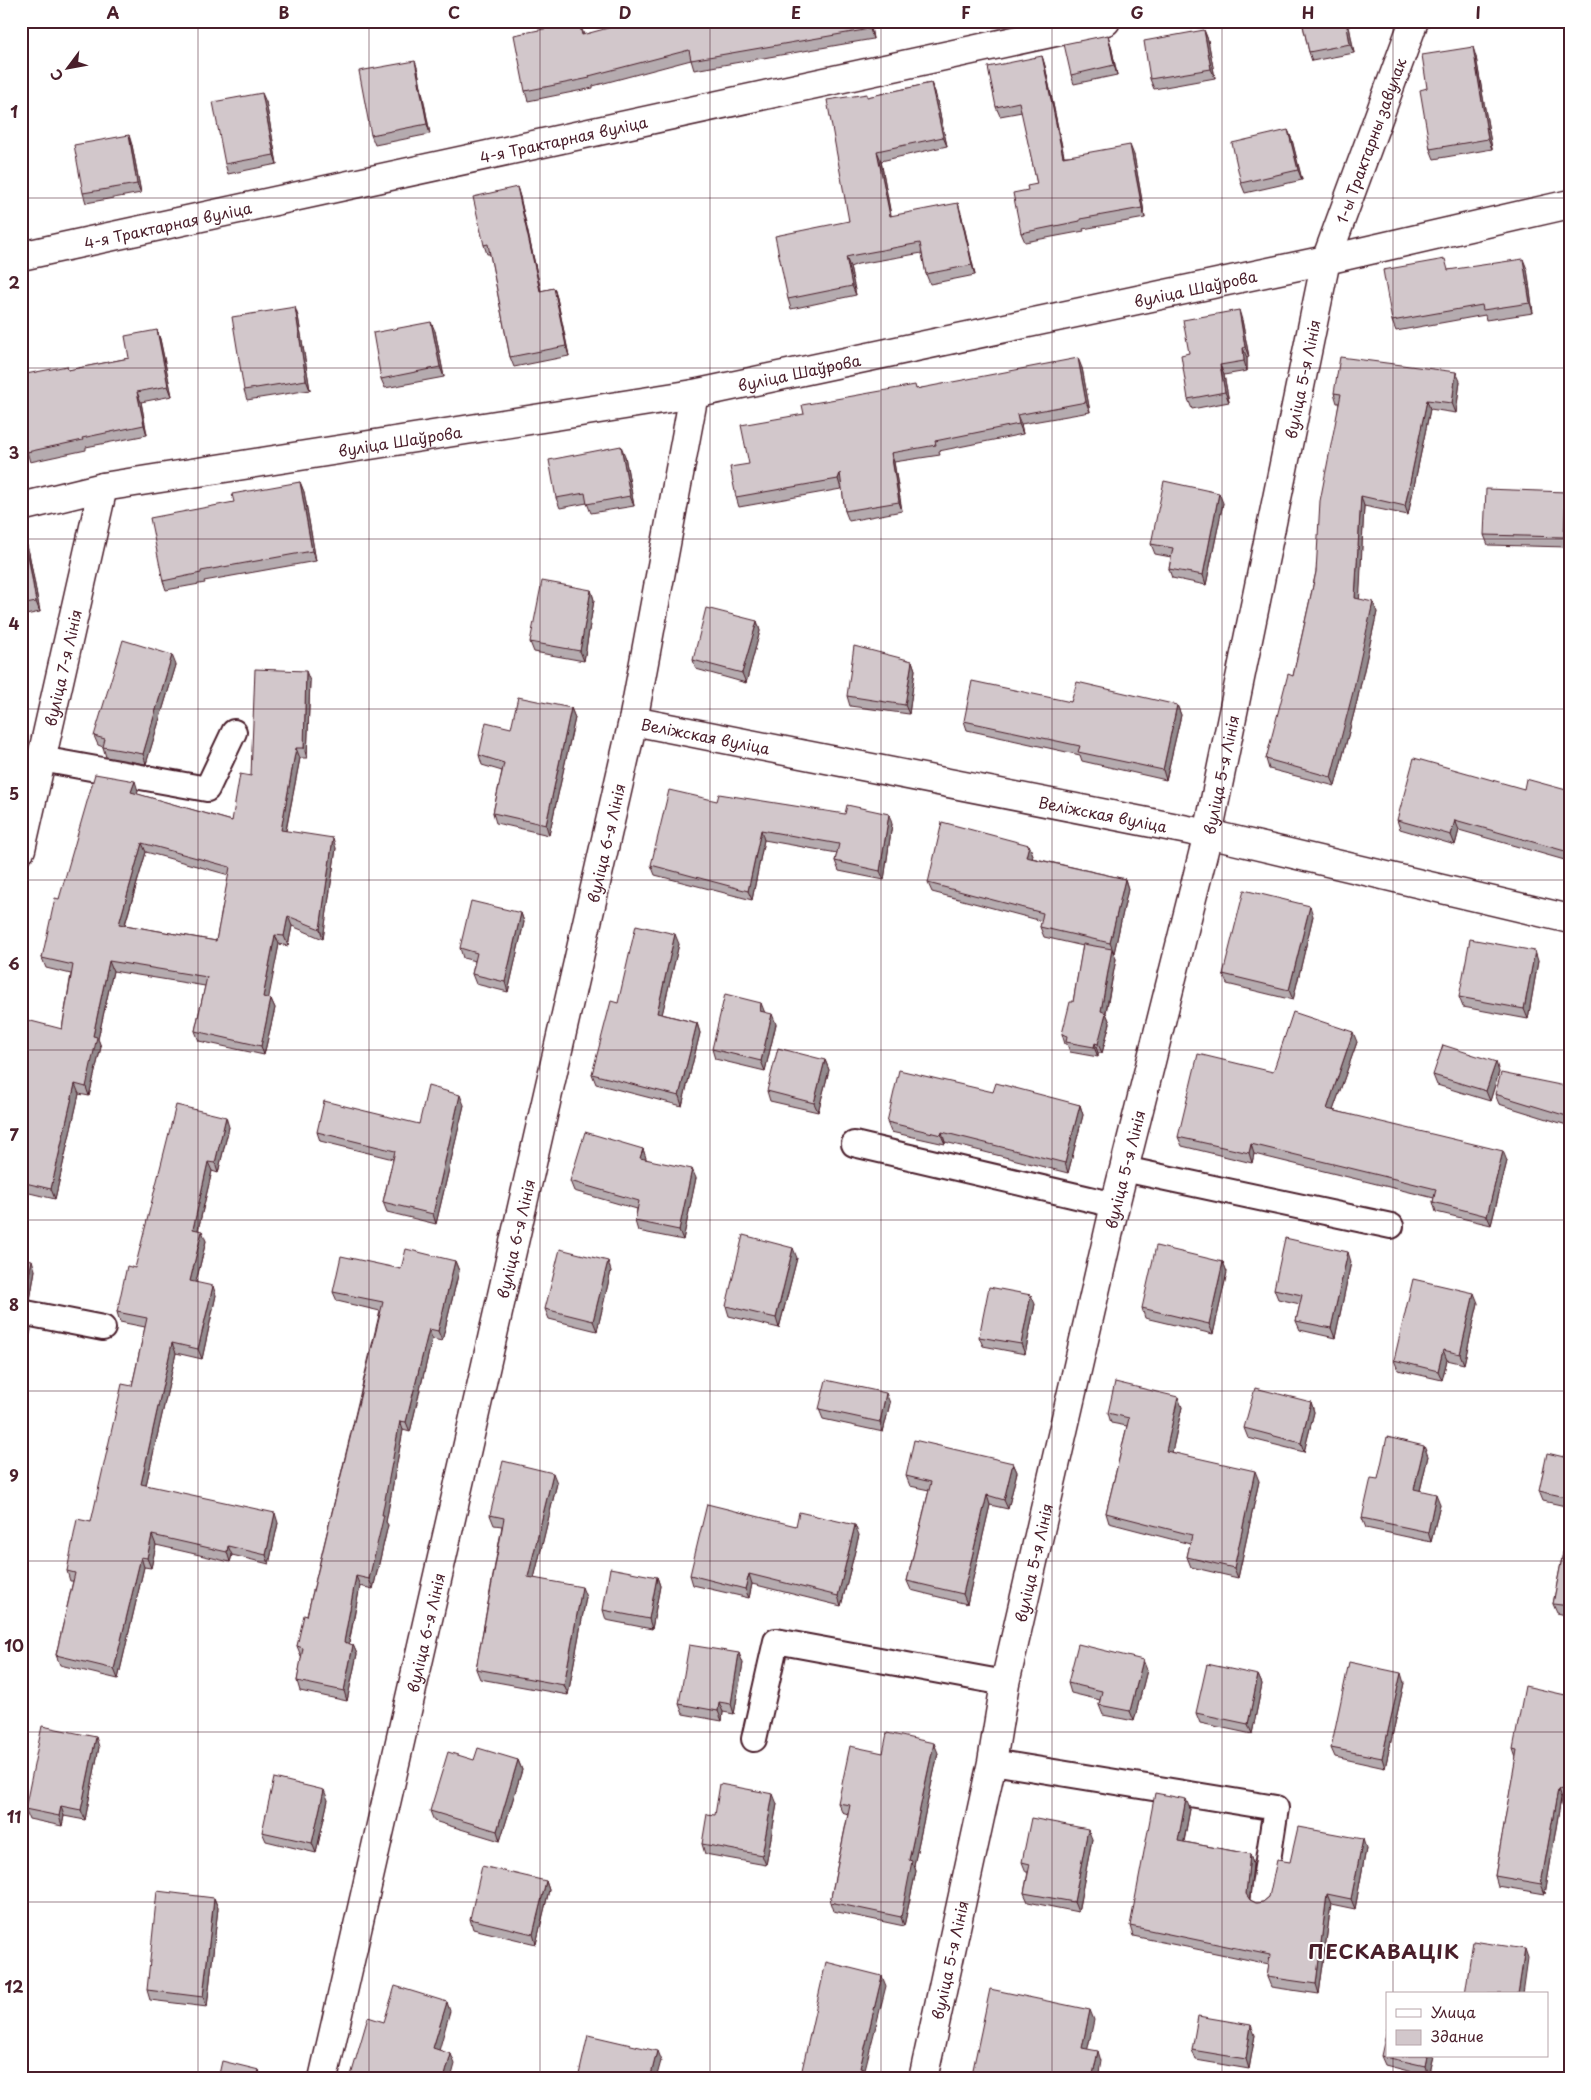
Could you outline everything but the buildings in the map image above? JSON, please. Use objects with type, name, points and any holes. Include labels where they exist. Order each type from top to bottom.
[{"type":"street","name":"4-я Трактарная вуліца","points":[[21,256],[1106,21]]},
{"type":"street","name":"1-ы Трактарны завулак","points":[[1326,260],[1414,21]]},
{"type":"street","name":"вуліца Шаўрова","points":[[21,507],[103,487],[694,394],[1326,260],[1570,204]]},
{"type":"street","name":"вуліца 5-я Лінія","points":[[923,2079],[992,1762],[1005,1683],[1115,1205],[1208,834],[1326,260]]},
{"type":"street","name":"вуліца 6-я Лінія","points":[[323,2079],[633,721],[694,394]]},
{"type":"street","name":"вуліца 7-я Лінія","points":[[21,848],[103,487]]},
{"type":"street","name":"Веліжская вуліца","points":[[633,721],[1208,834],[1570,918]]},
{"type":"lane","points":[[41,759],[207,789],[234,732]]},
{"type":"lane","points":[[854,1144],[1115,1205]]},
{"type":"lane","points":[[1124,1169],[1392,1226]]},
{"type":"lane","points":[[21,1312],[103,1328]]},
{"type":"lane","points":[[754,1739],[776,1641],[1005,1683]]},
{"type":"lane","points":[[992,1762],[1276,1808],[1262,1899]]},
{"type":"district","name":"ПЕСКАВАЦІК","points":[[1384,1951]]}]
